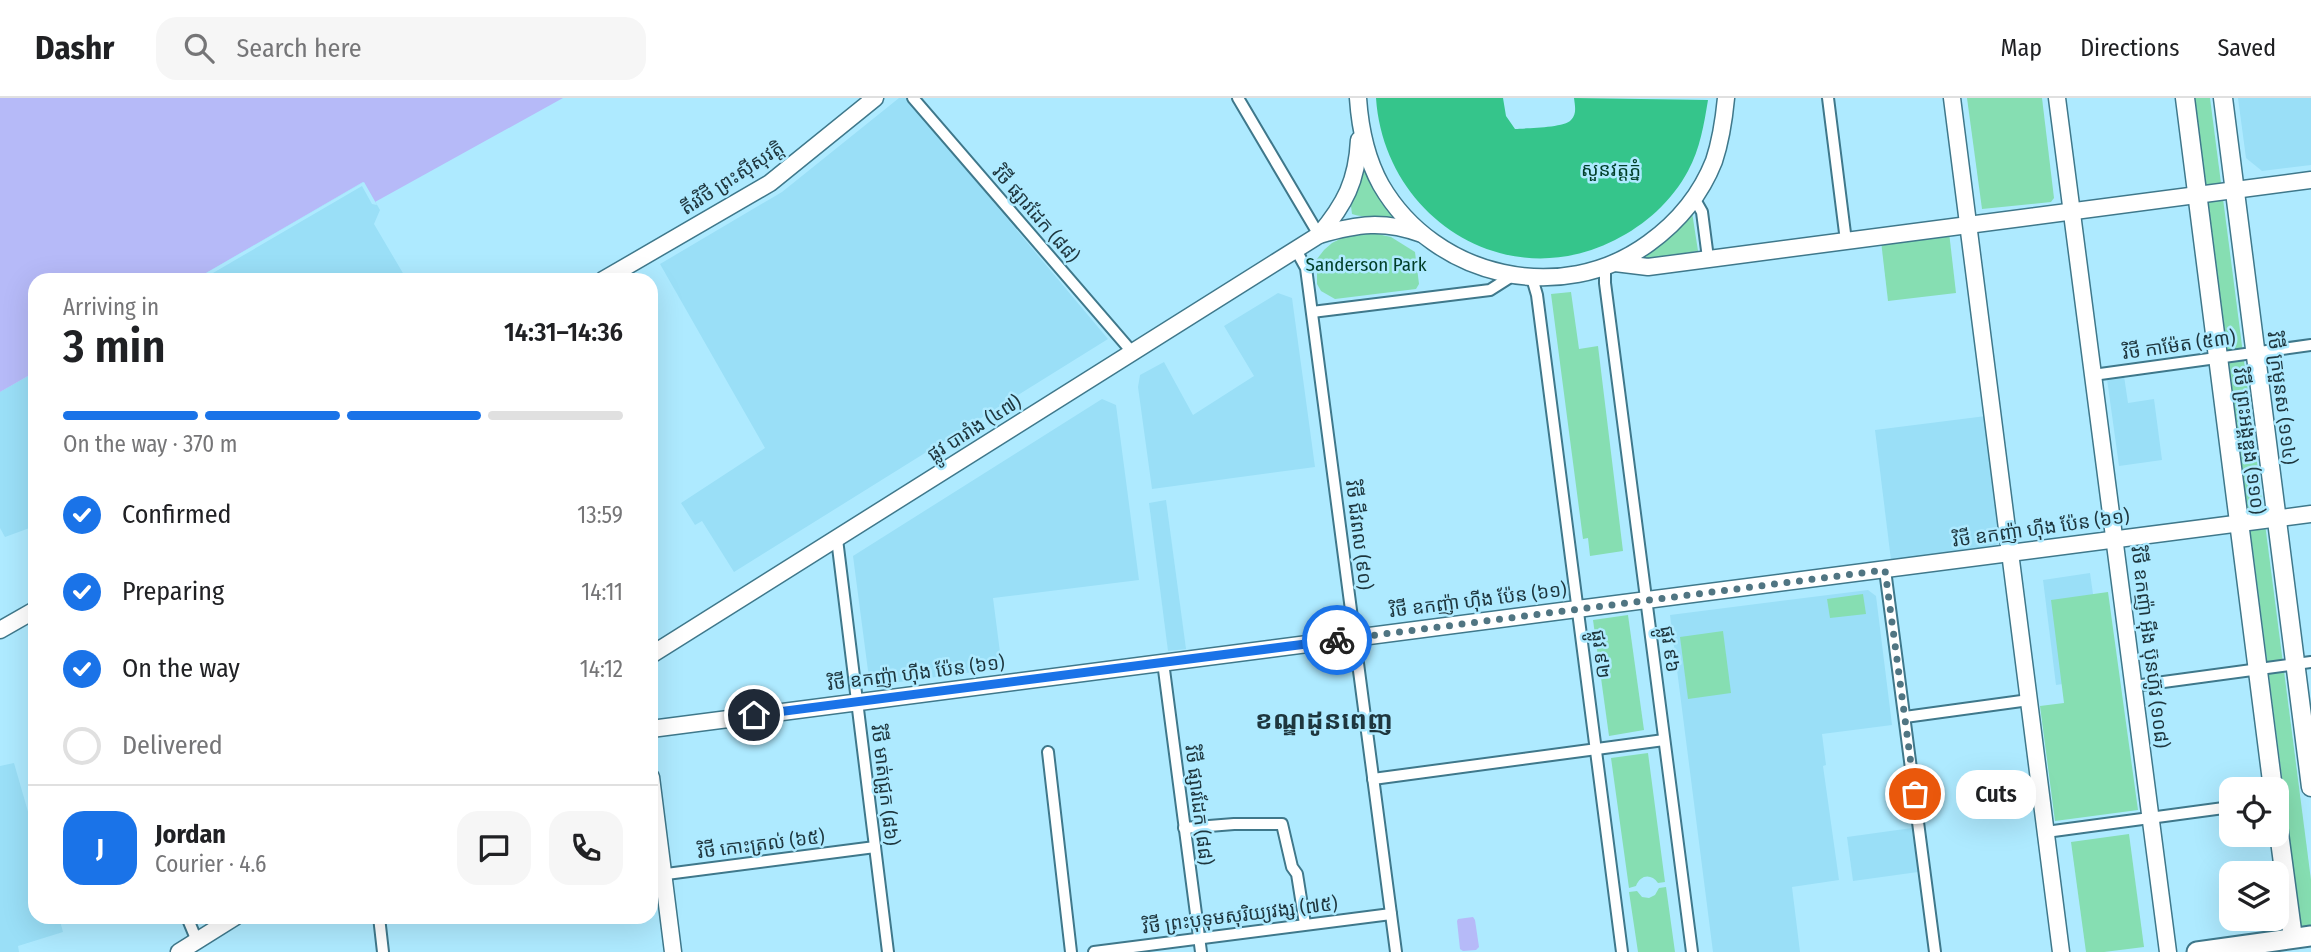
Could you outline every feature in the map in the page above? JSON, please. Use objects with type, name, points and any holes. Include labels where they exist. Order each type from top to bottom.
[{"type":"highway","points":[[2197,952],[2299,942]]},
{"type":"main road","name":"វិថី ព្រះអង្គឌួង (១១០)","points":[[2185,98],[2271,777]]},
{"type":"main road","name":"វិថី ក្រមួនស (១១៤)","points":[[2223,98],[2277,519],[2303,663],[2311,787]]},
{"type":"main road","points":[[2282,847],[2299,942]]},
{"type":"street","name":"តីរវិថី ព្រះស៊ីសុវត្តិ","points":[[615,273],[770,183],[875,98]]},
{"type":"street","name":"វិថី ផ្សារដែក (៨៨)","points":[[914,98],[1133,353]]},
{"type":"street","points":[[1238,98],[1320,235]]},
{"type":"street","points":[[1358,98],[1360,125],[1368,155],[1381,185],[1400,211],[1422,234],[1464,261],[1492,271],[1532,278],[1569,276],[1610,265],[1640,250],[1662,233],[1694,198],[1714,160],[1723,127],[1726,98]]},
{"type":"street","points":[[1828,98],[1846,241]]},
{"type":"street","points":[[1952,98],[2061,952]]},
{"type":"street","name":"វិថី ឧកញ៉ា អ៊ីង ប៊ុនហ៊ូវ (១០៨)","points":[[2057,98],[2168,952]]},
{"type":"street","name":"ផ្លូវ បារាំង (៤៧)","points":[[1320,235],[1339,212],[1352,186],[1358,158],[1360,125]]},
{"type":"street","points":[[1610,265],[1648,267],[2311,180]]},
{"type":"street","points":[[1694,198],[1702,212],[1709,258]]},
{"type":"street","name":"ផ្លូវ បារាំង (៤៧)","points":[[658,651],[1320,235],[1358,225],[1385,224],[1422,234]]},
{"type":"street","name":"វិថី ជីវពល (៩០)","points":[[1296,250],[1306,268],[1396,952]]},
{"type":"street","name":"ផ្លូវ ៩៦","points":[[1610,265],[1605,283],[1692,952]]},
{"type":"street","points":[[1312,312],[1490,289],[1512,276]]},
{"type":"street","name":"ផ្លូវ ៩២","points":[[1532,278],[1537,295],[1622,952]]},
{"type":"street","name":"វិថី កាម៉ែត (៥៣)","points":[[2093,375],[2311,345]]},
{"type":"street","name":"វិថី ឧកញ៉ា ហ៊ីង ប៉ែន (៦១)","points":[[658,728],[2311,514]]},
{"type":"street","name":"វិថី មាត់ជ្រូក (៨៦)","points":[[836,539],[888,952]]},
{"type":"street","points":[[1885,570],[1936,952]]},
{"type":"street","points":[[0,631],[28,614]]},
{"type":"street","name":"វិថី ផ្សារដែក (៨៨)","points":[[1163,662],[1201,952]]},
{"type":"street","points":[[2134,686],[2303,663]]},
{"type":"street","points":[[1905,718],[2029,700]]},
{"type":"street","points":[[1373,779],[1664,740]]},
{"type":"street","points":[[1048,752],[1070,952]]},
{"type":"street","points":[[2046,832],[2219,809]]},
{"type":"street","points":[[1184,828],[1282,824],[1292,867],[1297,874],[1305,924]]},
{"type":"street","name":"វិថី កោះត្រល់ (៦៥)","points":[[658,875],[875,847]]},
{"type":"street","points":[[658,880],[673,952]]},
{"type":"street","name":"វិថី ព្រះបុទុមសុរិយ្យវង្ស (៧៥)","points":[[1094,952],[1391,914]]},
{"type":"street","points":[[190,924],[197,941]]},
{"type":"street","points":[[179,952],[224,924]]},
{"type":"street","points":[[380,924],[383,952]]},
{"type":"shaded area","points":[[0,98],[563,98],[375,202],[363,182],[206,273],[28,273],[28,376],[0,392]]},
{"type":"shaded area","points":[[899,98],[906,98],[1108,339],[734,572],[702,521],[695,525],[681,503],[765,448],[660,264],[782,192]]},
{"type":"shaded area","points":[[2238,98],[2311,98],[2311,165],[2262,171],[2246,158]]},
{"type":"shaded area","points":[[364,182],[380,210],[374,224],[403,273],[206,273]]},
{"type":"shaded area","points":[[1278,293],[1292,298],[1315,467],[1152,489],[1138,387],[1140,375],[1164,362],[1193,415],[1254,376],[1224,326]]},
{"type":"shaded area","points":[[28,376],[28,529],[5,537],[0,528],[0,392]]},
{"type":"shaded area","points":[[2124,376],[2128,403],[2154,399],[2162,460],[2119,466],[2107,379]]},
{"type":"shaded area","points":[[1102,399],[1116,405],[1139,580],[993,598],[1002,668],[870,686],[853,556]]},
{"type":"shaded area","points":[[1986,416],[2000,542],[1996,545],[1891,560],[1875,430]]},
{"type":"shaded area","points":[[1166,500],[1186,649],[1168,651],[1149,503]]},
{"type":"shaded area","points":[[2090,573],[2105,678],[2056,685],[2043,580]]},
{"type":"shaded area","points":[[1868,590],[1876,596],[1892,725],[1822,734],[1826,765],[1823,766],[1839,880],[1792,887],[1800,952],[1713,952],[1670,615]]},
{"type":"shaded area","points":[[14,763],[28,812],[28,924],[61,924],[63,932],[18,946],[19,952],[0,952],[0,766]]},
{"type":"shaded area","points":[[1912,828],[1918,872],[1853,881],[1847,837]]},
{"type":"shaded area","points":[[1473,917],[1479,947],[1476,950],[1463,951],[1460,949],[1457,921]]},
{"type":"green space","name":"សួនវត្ដភ្នំ","points":[[1376,98],[1503,98],[1506,116],[1515,129],[1567,123],[1574,115],[1574,98],[1708,100],[1692,163],[1682,182],[1657,211],[1615,240],[1573,255],[1532,258],[1493,251],[1457,235],[1426,210],[1401,178],[1384,141]]},
{"type":"green space","points":[[1967,98],[2042,98],[2054,198],[2051,202],[1982,209]]},
{"type":"green space","points":[[2195,98],[2210,98],[2311,880],[2311,927],[2301,926],[2289,832],[2289,777],[2282,777]]},
{"type":"green space","points":[[1364,171],[1367,171],[1396,218],[1352,214],[1351,206]]},
{"type":"green space","points":[[1692,212],[1698,251],[1647,259],[1644,257],[1670,237]]},
{"type":"green space","points":[[1949,232],[1956,293],[1888,301],[1881,241]]},
{"type":"green space","name":"Sanderson Park","points":[[1373,233],[1391,237],[1415,252],[1419,284],[1416,289],[1335,299],[1321,291],[1317,284],[1317,259],[1324,250],[1342,238]]},
{"type":"green space","points":[[1571,292],[1579,349],[1598,346],[1623,551],[1590,556],[1588,538],[1583,539],[1551,294]]},
{"type":"green space","points":[[2108,592],[2138,810],[2055,821],[2040,706],[2064,703],[2051,600]]},
{"type":"green space","points":[[1863,594],[1866,614],[1830,618],[1827,599]]},
{"type":"green space","points":[[1628,615],[1644,730],[1609,736],[1593,620]]},
{"type":"green space","points":[[1723,631],[1731,693],[1688,699],[1680,637]]},
{"type":"green space","points":[[1648,753],[1665,882],[1658,883],[1646,877],[1640,879],[1636,886],[1629,888],[1611,758]]},
{"type":"green space","points":[[2129,834],[2144,947],[2086,952],[2071,842]]},
{"type":"green space","points":[[1666,887],[1675,952],[1638,952],[1629,892],[1637,891],[1642,897],[1649,898],[1655,895],[1659,888]]},
{"type":"pier","points":[[364,182],[377,205],[372,204],[362,186],[213,273],[206,273]]},
{"type":"way so far","points":[[1337,640],[1885,570],[1915,794]]},
{"type":"place","name":"Cuts","points":[[1915,794]]},
{"type":"district","name":"ខណ្ឌដូនពេញ","points":[[1324,720]]},
{"type":"route","points":[[754,715],[1337,640]]}]
